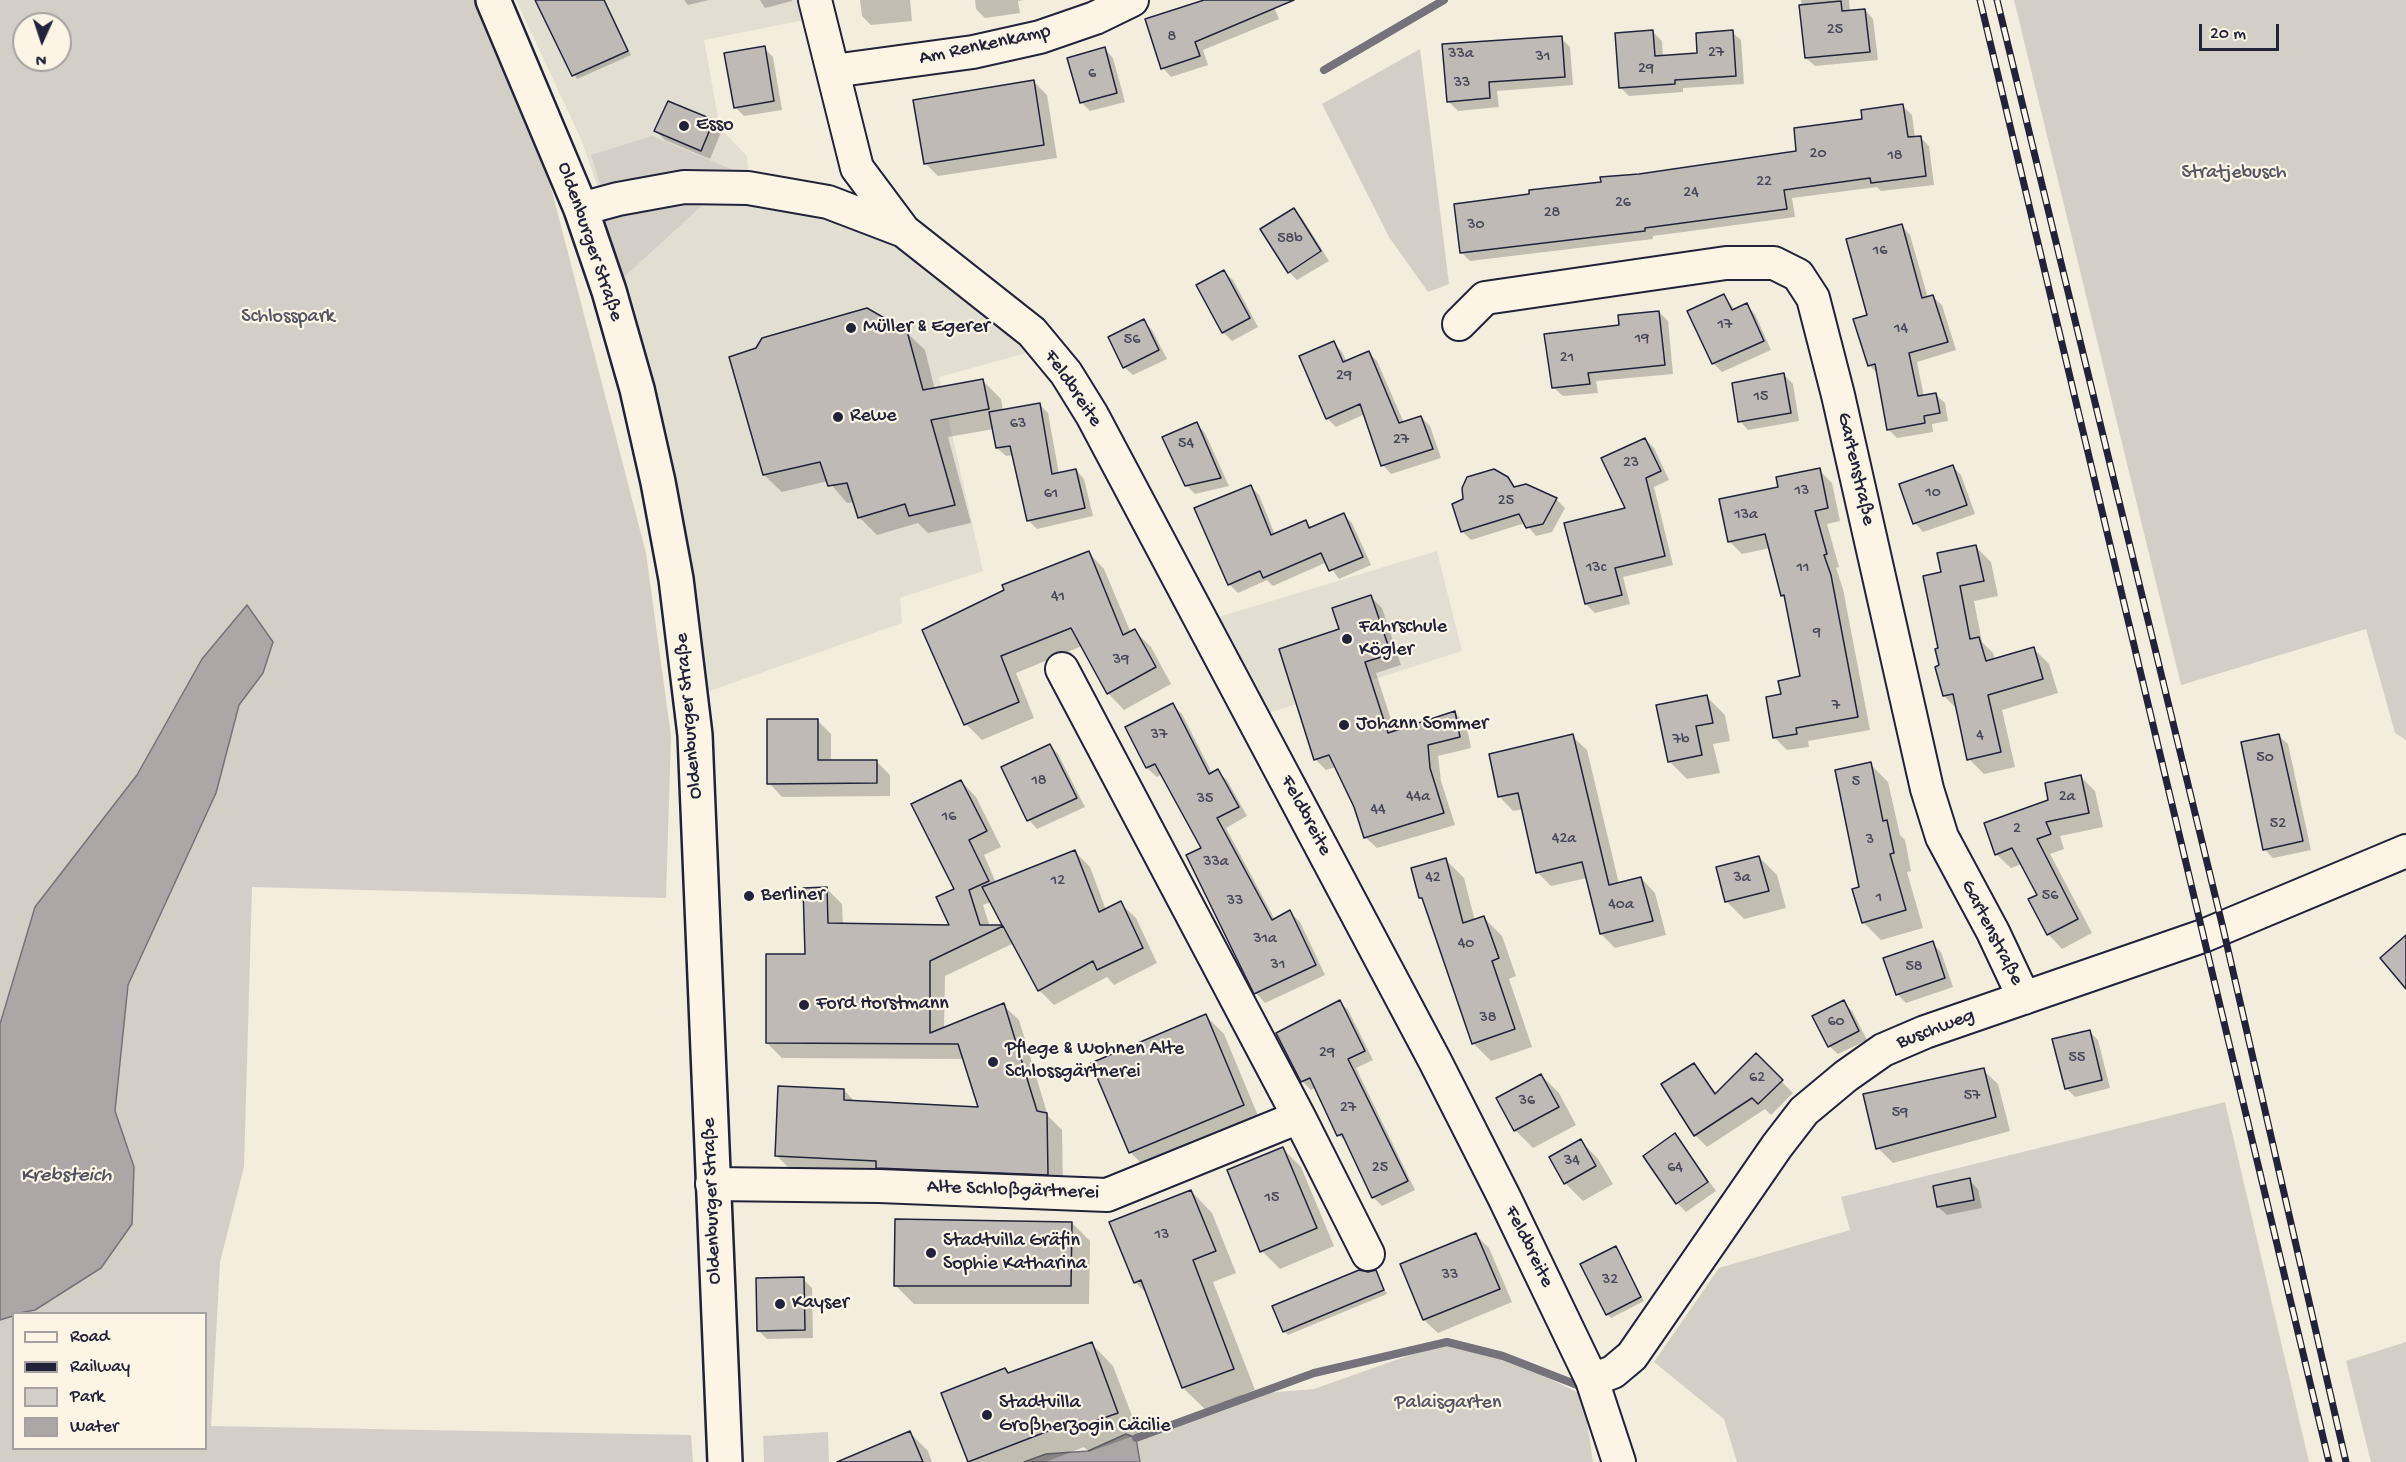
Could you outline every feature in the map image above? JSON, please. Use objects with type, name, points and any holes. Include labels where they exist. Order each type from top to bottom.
[{"type":"street","name":"Oldenburger Straße","points":[[493,0],[581,208],[637,389],[658,482],[676,579],[695,735],[724,1462]]},
{"type":"street","name":"Feldbreite","points":[[815,0],[856,168],[904,231],[1032,332],[1066,374],[1092,415],[1435,1061],[1592,1380],[1619,1462]]},
{"type":"street","name":"Am Renkenkamp","points":[[833,71],[973,52],[1040,37],[1095,18],[1132,0]]},
{"type":"street","name":"Feldbreite","points":[[581,208],[618,198],[684,187],[748,188],[828,202],[904,231]]},
{"type":"street","name":"Gartenstraße","points":[[1459,324],[1485,298],[1750,261],[1774,263],[1798,274],[1813,298],[1835,385],[1927,789],[1942,837],[1993,932],[2024,998]]},
{"type":"street","points":[[1062,669],[1299,1117],[1368,1254]]},
{"type":"street","name":"Buschweg","points":[[1592,1380],[1613,1372],[1632,1356],[1777,1146],[1813,1104],[1846,1076],[1883,1050],[1925,1032],[2203,936],[2406,850]]},
{"type":"street","name":"Alte Schloßgärtnerei","points":[[712,1184],[868,1186],[1107,1195],[1299,1117]]},
{"type":"shaded area","points":[[516,0],[810,0],[814,18],[704,40],[720,128],[747,156],[749,179],[602,199],[581,139]]},
{"type":"shaded area","points":[[748,188],[904,231],[1045,348],[939,377],[983,571],[900,598],[902,623],[690,698],[609,291],[704,204]]},
{"type":"shaded area","points":[[1437,551],[1462,651],[1253,718],[1202,622]]},
{"type":"green space","name":"Schlosspark","points":[[0,0],[479,0],[541,149],[646,553],[671,736],[666,898],[252,887],[244,1167],[220,1262],[211,1426],[691,1435],[693,1462],[0,1462],[0,1320],[12,1316],[12,1450],[207,1450],[207,1312],[27,1312],[35,1310],[134,1167],[115,1111],[128,985],[216,793],[239,705],[263,673],[202,659],[0,1024]]},
{"type":"green space","name":"Stratjebusch","points":[[2014,0],[2406,0],[2406,740],[2395,733],[2366,629],[2181,685]]},
{"type":"green space","points":[[1420,49],[1449,284],[1428,292],[1389,237],[1322,104]]},
{"type":"green space","points":[[652,136],[738,172],[740,181],[604,196],[591,155]]},
{"type":"green space","points":[[748,188],[704,204],[609,291],[581,209]]},
{"type":"green space","points":[[2225,1102],[2309,1462],[1737,1462],[1724,1419],[1654,1362],[1719,1268],[1850,1230],[1841,1197]]},
{"type":"green space","name":"Palaisgarten","points":[[1447,1342],[1503,1356],[1583,1395],[1593,1462],[1140,1462],[1136,1438],[1240,1395],[1314,1389]]},
{"type":"green space","points":[[2406,1342],[2406,1462],[2371,1462],[2346,1361]]},
{"type":"green space","points":[[828,1432],[829,1462],[764,1462],[763,1436]]},
{"type":"water","name":"Krebsteich","points":[[247,605],[273,642],[263,673],[239,705],[216,793],[128,985],[115,1111],[134,1167],[132,1224],[101,1268],[35,1310],[12,1312],[12,1316],[0,1320],[0,1024],[35,907],[137,775],[202,659]]},
{"type":"water","points":[[1126,1434],[1136,1438],[1140,1462],[1024,1462],[1046,1454],[1088,1451]]},
{"type":"building","points":[[535,0],[604,0],[628,51],[572,76]]},
{"type":"building","points":[[1204,0],[1294,0],[1195,42],[1200,56],[1161,69],[1145,19]]},
{"type":"building","points":[[1841,1],[1842,11],[1865,9],[1870,52],[1805,58],[1799,5]]},
{"type":"building","points":[[1653,30],[1655,56],[1697,53],[1696,33],[1733,30],[1736,76],[1675,80],[1675,84],[1619,88],[1615,33]]},
{"type":"building","points":[[1562,36],[1565,77],[1489,82],[1490,98],[1447,102],[1442,44]]},
{"type":"building","points":[[765,46],[774,101],[734,108],[724,53]]},
{"type":"building","points":[[1105,47],[1117,93],[1080,103],[1067,58]]},
{"type":"building","points":[[1034,80],[1044,145],[924,164],[913,100]]},
{"type":"building","name":"Esso","points":[[668,101],[714,120],[701,151],[654,131]]},
{"type":"building","points":[[1903,104],[1908,137],[1921,136],[1926,176],[1871,183],[1870,178],[1784,190],[1787,209],[1645,228],[1645,231],[1460,253],[1454,204],[1529,194],[1529,190],[1601,182],[1600,177],[1639,174],[1796,151],[1794,128],[1862,119],[1861,110]]},
{"type":"building","points":[[1294,208],[1321,251],[1288,273],[1260,229]]},
{"type":"building","points":[[1902,224],[1922,298],[1933,295],[1948,342],[1909,353],[1918,396],[1936,393],[1940,413],[1924,416],[1925,423],[1887,430],[1875,364],[1868,366],[1853,319],[1867,315],[1846,239]]},
{"type":"building","points":[[1224,270],[1250,318],[1222,333],[1196,285]]},
{"type":"building","points":[[1724,294],[1732,310],[1747,303],[1764,341],[1712,364],[1687,311]]},
{"type":"building","name":"Rewe","points":[[867,308],[907,331],[923,390],[983,379],[989,409],[931,420],[955,505],[909,516],[905,504],[858,518],[847,483],[828,486],[820,462],[763,475],[729,357],[756,348],[762,338]]},
{"type":"building","points":[[1659,311],[1665,365],[1588,373],[1590,384],[1552,388],[1544,334],[1619,325],[1618,315]]},
{"type":"building","points":[[1144,319],[1159,350],[1123,368],[1108,337]]},
{"type":"building","points":[[1334,341],[1343,362],[1369,351],[1399,423],[1421,416],[1433,449],[1381,466],[1360,404],[1326,419],[1299,356]]},
{"type":"building","points":[[1784,373],[1791,413],[1738,422],[1732,383]]},
{"type":"building","points":[[1040,403],[1052,474],[1076,469],[1085,508],[1027,521],[1010,446],[996,448],[989,412]]},
{"type":"building","points":[[1197,422],[1221,478],[1185,486],[1162,437]]},
{"type":"building","points":[[1645,438],[1661,471],[1646,478],[1665,556],[1615,568],[1622,595],[1585,604],[1564,523],[1625,508],[1601,458]]},
{"type":"building","points":[[1953,465],[1967,505],[1913,524],[1899,484]]},
{"type":"building","points":[[1820,468],[1828,508],[1815,511],[1827,554],[1824,555],[1831,575],[1858,717],[1796,728],[1797,734],[1773,738],[1766,697],[1781,694],[1778,681],[1800,676],[1784,595],[1781,596],[1765,534],[1728,542],[1719,499],[1778,487],[1776,477]]},
{"type":"building","points":[[1494,469],[1508,477],[1514,487],[1526,484],[1557,498],[1543,524],[1526,528],[1519,514],[1461,532],[1452,504],[1463,499],[1462,488],[1467,477]]},
{"type":"building","points":[[1251,485],[1271,535],[1306,520],[1309,528],[1344,513],[1363,557],[1329,571],[1321,553],[1263,578],[1260,571],[1228,585],[1194,508]]},
{"type":"building","points":[[1976,545],[1984,581],[1960,586],[1970,639],[1979,637],[1986,661],[2034,647],[2043,679],[1988,695],[2001,752],[1967,760],[1953,694],[1943,696],[1935,667],[1939,665],[1935,649],[1938,648],[1923,576],[1941,572],[1937,553]]},
{"type":"building","points":[[1089,551],[1123,635],[1135,629],[1156,667],[1107,694],[1071,628],[1001,656],[1019,702],[964,725],[922,630],[1004,590],[1002,585]]},
{"type":"building","points":[[1371,595],[1391,654],[1365,662],[1388,733],[1455,711],[1460,737],[1428,745],[1430,768],[1444,813],[1364,838],[1354,807],[1329,755],[1314,760],[1279,649],[1339,629],[1332,608]]},
{"type":"building","points":[[1707,695],[1713,723],[1696,726],[1702,755],[1668,762],[1656,705]]},
{"type":"building","points":[[1173,703],[1209,774],[1218,769],[1239,807],[1217,818],[1272,920],[1290,910],[1316,965],[1254,994],[1186,855],[1201,848],[1155,764],[1146,768],[1125,727]]},
{"type":"building","points":[[767,719],[818,719],[818,760],[877,760],[877,783],[767,784]]},
{"type":"building","points":[[1573,734],[1609,885],[1641,877],[1653,921],[1600,934],[1582,862],[1536,873],[1518,793],[1498,797],[1489,754]]},
{"type":"building","points":[[2279,734],[2303,841],[2263,850],[2241,742]]},
{"type":"building","points":[[1050,744],[1077,798],[1027,821],[1001,767]]},
{"type":"building","points":[[1871,762],[1883,821],[1887,820],[1894,853],[1890,854],[1906,910],[1862,923],[1852,889],[1859,887],[1835,770]]},
{"type":"building","points":[[2081,775],[2089,813],[2046,822],[2051,834],[2037,839],[2078,919],[2047,935],[2028,899],[2037,895],[2012,848],[1995,855],[1984,823],[2048,800],[2045,783]]},
{"type":"building","points":[[961,780],[987,831],[969,840],[989,881],[969,890],[980,925],[1002,925],[982,887],[1075,850],[1099,912],[1121,901],[1143,948],[1097,970],[1093,961],[1038,991],[1003,926],[930,961],[930,1033],[1004,1003],[1037,1111],[1047,1113],[1048,1175],[876,1168],[876,1161],[775,1156],[778,1086],[844,1089],[844,1100],[978,1107],[958,1044],[766,1043],[766,954],[805,954],[803,888],[827,887],[828,923],[949,925],[936,897],[954,889],[911,804]]},
{"type":"building","points":[[1759,856],[1769,891],[1725,902],[1716,867]]},
{"type":"building","points":[[1446,858],[1463,923],[1484,916],[1499,958],[1492,961],[1515,1029],[1472,1044],[1422,898],[1419,898],[1411,868]]},
{"type":"building","points":[[2406,935],[2406,989],[2380,958]]},
{"type":"building","points":[[1933,941],[1945,978],[1896,995],[1883,958]]},
{"type":"building","points":[[1340,1000],[1365,1051],[1348,1059],[1408,1181],[1372,1198],[1342,1134],[1337,1136],[1310,1078],[1301,1082],[1276,1033]]},
{"type":"building","points":[[1844,1000],[1859,1031],[1828,1047],[1812,1016]]},
{"type":"building","points":[[1206,1014],[1244,1105],[1129,1153],[1091,1063]]},
{"type":"building","points":[[2090,1030],[2102,1080],[2065,1089],[2052,1039]]},
{"type":"building","points":[[1756,1053],[1783,1080],[1758,1104],[1752,1098],[1694,1136],[1661,1084],[1694,1063],[1715,1094]]},
{"type":"building","points":[[1984,1068],[1996,1117],[1876,1149],[1863,1094]]},
{"type":"building","points":[[1541,1074],[1559,1107],[1514,1131],[1496,1098]]},
{"type":"building","points":[[1675,1133],[1708,1182],[1676,1204],[1643,1156]]},
{"type":"building","points":[[1581,1139],[1596,1166],[1564,1184],[1549,1157]]},
{"type":"building","points":[[1283,1147],[1317,1228],[1260,1252],[1227,1170]]},
{"type":"building","points":[[1970,1178],[1974,1200],[1937,1207],[1933,1186]]},
{"type":"building","points":[[1191,1190],[1216,1251],[1193,1260],[1234,1369],[1182,1388],[1141,1280],[1134,1283],[1109,1222]]},
{"type":"building","points":[[895,1219],[1072,1222],[1071,1286],[894,1286]]},
{"type":"building","points":[[1476,1233],[1500,1289],[1423,1320],[1400,1264]]},
{"type":"building","points":[[1616,1246],[1641,1297],[1606,1315],[1580,1264]]},
{"type":"building","points":[[1359,1270],[1368,1272],[1376,1270],[1384,1290],[1283,1332],[1272,1306]]},
{"type":"building","name":"Kayser","points":[[804,1277],[805,1330],[757,1331],[756,1278]]},
{"type":"building","points":[[1092,1342],[1118,1413],[1066,1431],[1064,1425],[968,1462],[941,1393],[1005,1368],[1008,1373]]},
{"type":"building","points":[[910,1431],[923,1462],[837,1462]]},
{"type":"waterway","points":[[1324,70],[1444,0]]},
{"type":"waterway","points":[[1136,1438],[1314,1373],[1447,1342],[1503,1356],[1585,1388]]},
{"type":"railway","points":[[1980,0],[2329,1462]]},
{"type":"railway","points":[[1997,0],[2223,928],[2346,1462]]},
{"type":"place","name":"Esso","points":[[684,126]]},
{"type":"place","name":"Müller & Egerer","points":[[851,328]]},
{"type":"place","name":"Rewe","points":[[838,417]]},
{"type":"place","name":"Fahrschule Kögler","points":[[1347,639]]},
{"type":"place","name":"Johann Sommer","points":[[1344,725]]},
{"type":"place","name":"Berliner","points":[[749,896]]},
{"type":"place","name":"Ford Horstmann","points":[[804,1005]]},
{"type":"place","name":"Pflege & Wohnen Alte Schlossgärtnerei","points":[[993,1062]]},
{"type":"place","name":"Stadtvilla Gräfin Sophie Katharina","points":[[931,1253]]},
{"type":"place","name":"Kayser","points":[[780,1304]]},
{"type":"place","name":"Stadtvilla Großherzogin Cäcilie","points":[[987,1415]]}]
